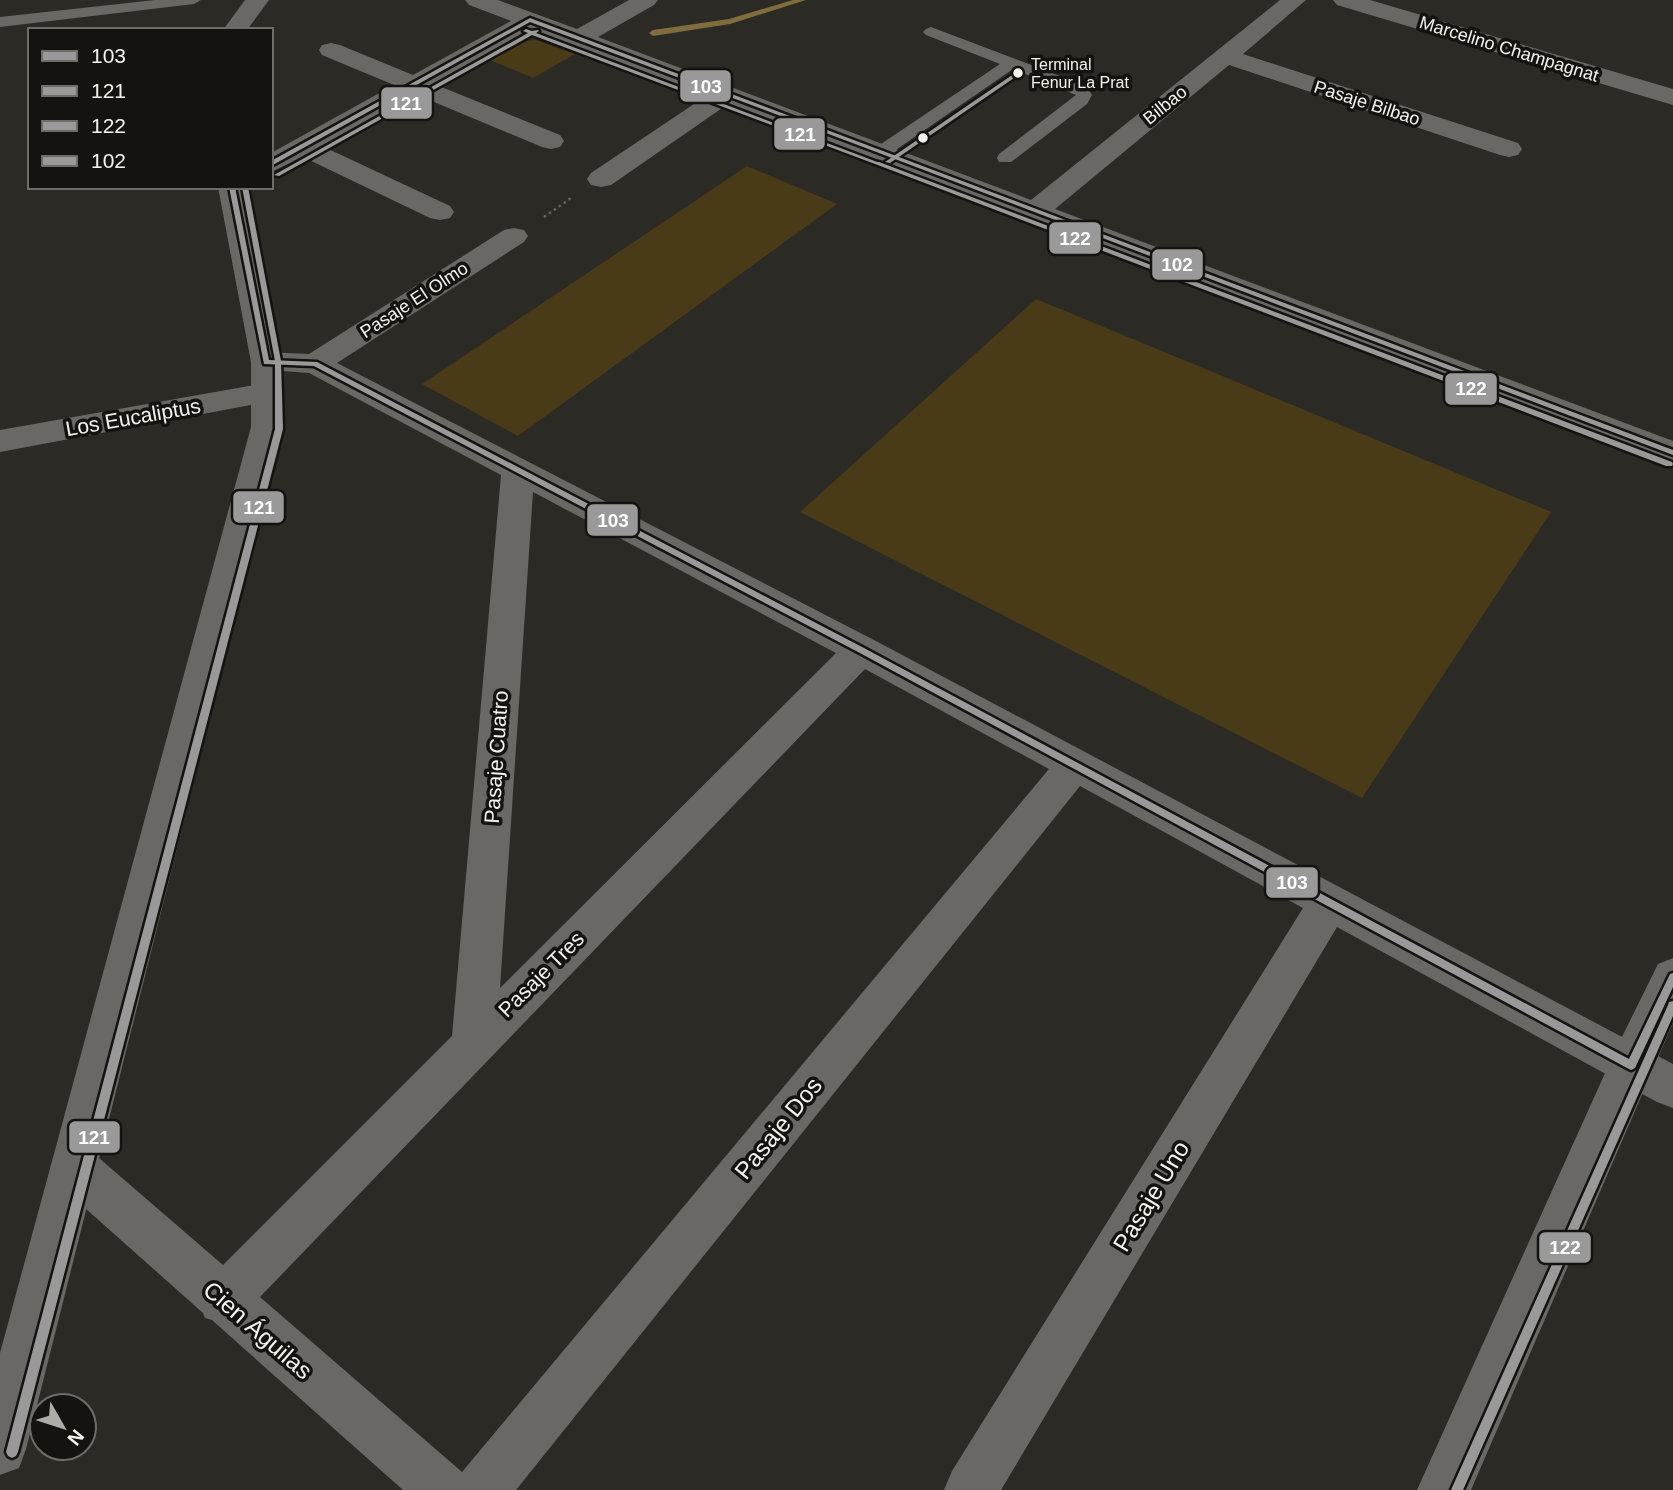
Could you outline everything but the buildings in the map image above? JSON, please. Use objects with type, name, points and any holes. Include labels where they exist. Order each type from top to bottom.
[{"type":"street","points":[[236,28],[257,0]]},
{"type":"street","points":[[477,0],[1673,453]]},
{"type":"street","points":[[579,38],[646,0]]},
{"type":"street","name":"Bilbao","points":[[1035,211],[1294,0]]},
{"type":"street","name":"Marcelino Champagnat","points":[[1345,0],[1673,97]]},
{"type":"street","points":[[273,163],[530,20]]},
{"type":"street","points":[[331,50],[551,141]]},
{"type":"street","name":"Pasaje Bilbao","points":[[1226,56],[1509,149]]},
{"type":"street","points":[[601,179],[726,94]]},
{"type":"street","points":[[302,147],[440,212]]},
{"type":"street","points":[[0,1449],[267,427],[266,377],[232,189]]},
{"type":"street","name":"Pasaje El Olmo","points":[[315,364],[514,236]]},
{"type":"street","points":[[315,364],[861,650],[1673,1087]]},
{"type":"street","name":"Los Eucaliptus","points":[[0,441],[315,364]]},
{"type":"street","name":"Pasaje Cuatro","points":[[474,1042],[518,472]]},
{"type":"street","name":"Pasaje Tres","points":[[223,1300],[861,650]]},
{"type":"street","name":"Pasaje Dos","points":[[482,1490],[1074,766]]},
{"type":"street","name":"Pasaje Uno","points":[[971,1490],[1331,902]]},
{"type":"street","points":[[1444,1490],[1631,1065],[1673,977]]},
{"type":"street","name":"Cien Águilas","points":[[75,1168],[429,1484]]},
{"type":"lane","points":[[0,22],[194,0]]},
{"type":"lane","points":[[931,32],[1080,89],[1084,94],[1080,101],[1005,158]]},
{"type":"lane","points":[[881,152],[1011,63]]},
{"type":"path","points":[[514,236],[601,179]]},
{"type":"shaded area","points":[[536,40],[575,54],[533,78],[485,58],[516,41]]},
{"type":"shaded area","points":[[747,166],[837,204],[518,436],[422,384]]},
{"type":"shaded area","points":[[1036,299],[1551,512],[1362,798],[800,512]]},
{"type":"waterway","points":[[653,33],[730,21],[802,0]]},
{"type":"transit line","name":"103","points":[[530,20],[881,152]]},
{"type":"transit line","name":"103","points":[[273,163],[530,20]]},
{"type":"transit line","name":"121","points":[[526,31],[877,163]]},
{"type":"transit line","name":"121","points":[[277,175],[536,31]]},
{"type":"transit line","name":"121","points":[[888,162],[1018,73]]},
{"type":"transit line","name":"102","points":[[881,152],[1673,453]]},
{"type":"transit line","name":"122","points":[[877,163],[1669,464]]},
{"type":"transit line","name":"103","points":[[232,189],[266,362]]},
{"type":"transit line","name":"121","points":[[12,1452],[279,429],[278,361],[245,189]]},
{"type":"transit line","name":"103","points":[[266,362],[315,364],[861,650],[1631,1065]]},
{"type":"transit line","name":"103","points":[[1631,1065],[1673,977]]},
{"type":"transit line","name":"122","points":[[1457,1490],[1673,1005]]},
{"type":"place","name":"Terminal Fenur La Prat","points":[[1018,73]]}]
